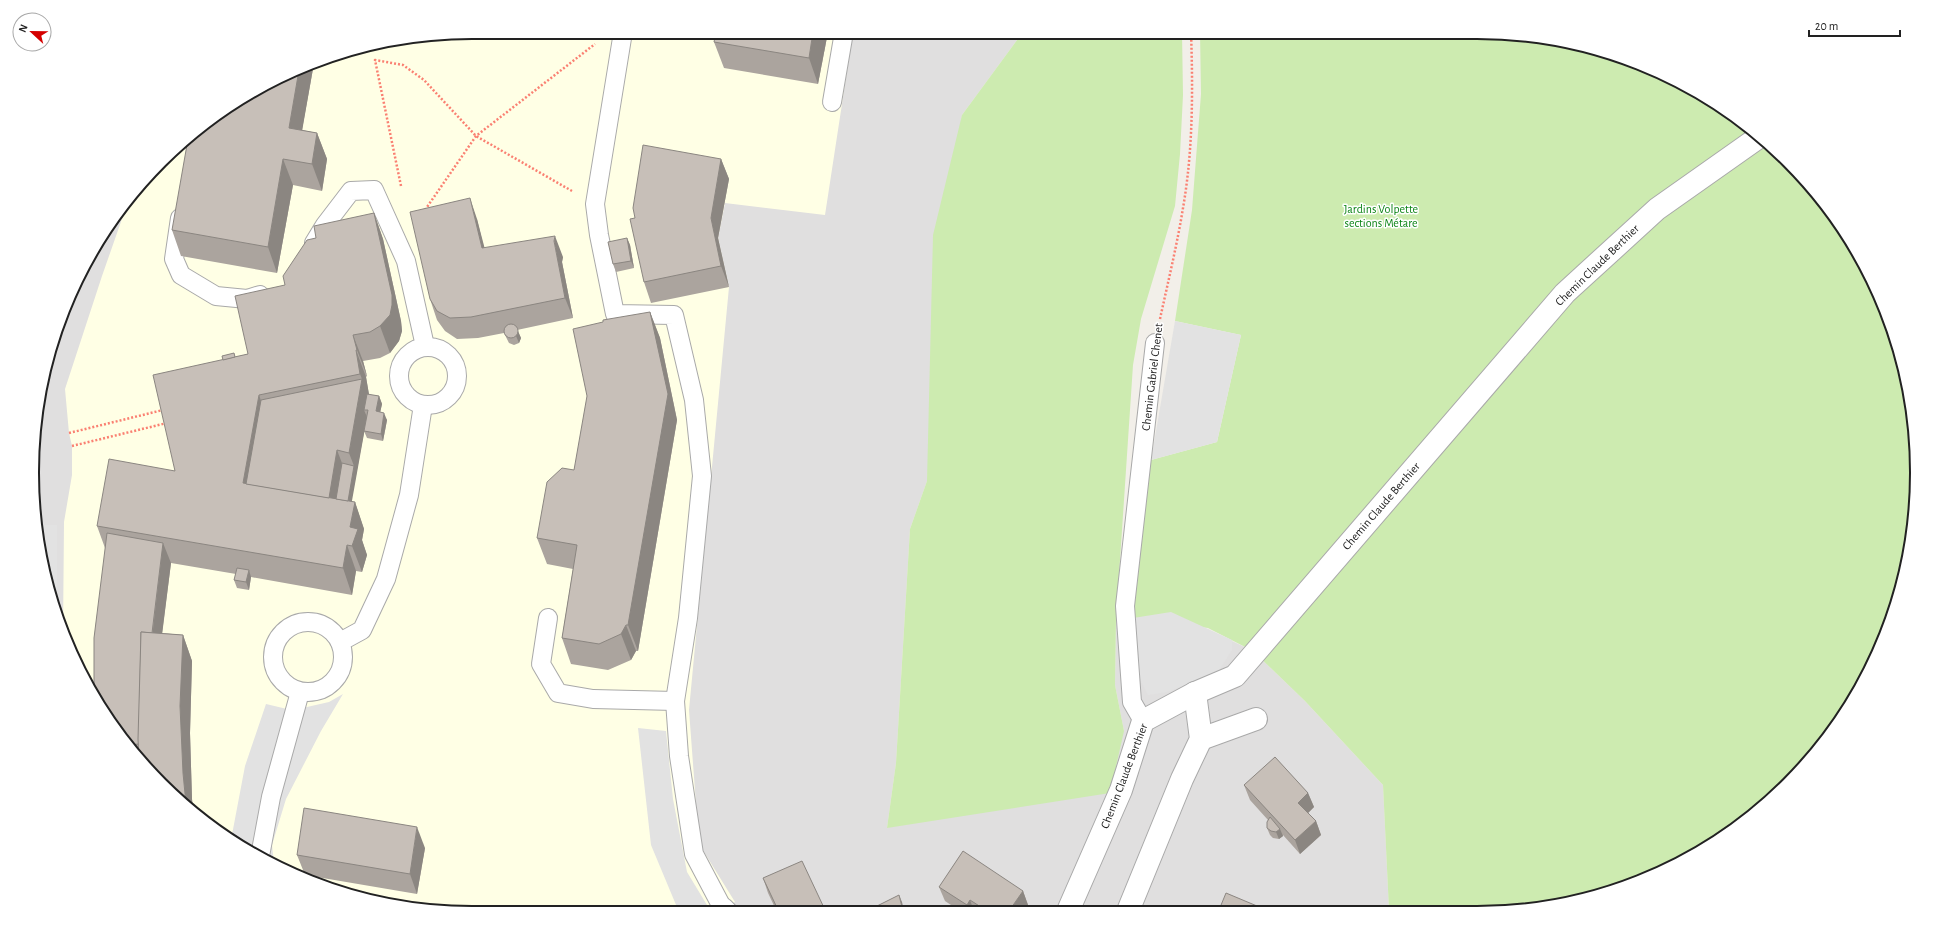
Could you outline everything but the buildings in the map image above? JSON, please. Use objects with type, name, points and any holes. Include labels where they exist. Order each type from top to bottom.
[{"type":"street","name":"Chemin Claude Berthier","points":[[1070,906],[1121,790],[1143,721],[1195,693],[1235,676],[1564,293],[1657,209],[1754,140]]},
{"type":"street","points":[[1130,906],[1182,779],[1201,739],[1195,693]]},
{"type":"street","points":[[1201,739],[1256,719]]},
{"type":"lane","points":[[622,39],[596,204],[599,235],[616,314],[674,315],[694,400],[702,476],[688,618],[675,701],[679,756],[694,854],[721,906]]},
{"type":"lane","points":[[832,102],[843,39]]},
{"type":"lane","points":[[305,259],[325,224],[351,192],[374,190],[406,261],[425,346]]},
{"type":"lane","points":[[182,205],[174,259],[181,275],[216,296],[247,299],[275,290]]},
{"type":"lane","name":"Chemin Gabriel Chenet","points":[[1143,721],[1132,702],[1125,606],[1155,343]]},
{"type":"lane","points":[[425,346],[439,348],[447,353],[453,360],[457,369],[455,388],[446,398],[433,405],[424,405],[414,402],[406,396],[400,387],[398,377],[399,367],[404,358],[411,351],[425,346]]},
{"type":"lane","points":[[340,642],[362,630],[386,579],[409,495],[424,405]]},
{"type":"lane","points":[[548,618],[541,664],[558,693],[593,699],[675,701]]},
{"type":"lane","points":[[302,622],[314,622],[325,626],[334,633],[340,642],[343,653],[343,664],[332,684],[322,690],[311,693],[300,692],[289,687],[280,679],[274,668],[272,656],[275,644],[281,634],[290,626],[302,622]]},
{"type":"lane","points":[[261,851],[271,797],[300,692]]},
{"type":"path","name":"Chemin Gabriel Chenet","points":[[1155,343],[1183,208],[1189,154],[1193,72],[1191,39]]},
{"type":"path","points":[[424,212],[476,136],[598,42]]},
{"type":"path","points":[[403,192],[375,60],[403,65],[424,80],[476,136],[596,204]]},
{"type":"path","points":[[69,433],[164,409]]},
{"type":"path","points":[[72,446],[167,423]]},
{"type":"shaded area","points":[[472,39],[1018,39],[962,115],[927,481],[910,529],[896,763],[887,828],[1124,731],[1115,685],[1116,620],[1171,612],[1253,651],[1305,701],[1383,785],[1389,906],[444,905],[388,898],[333,883],[307,873],[256,848],[209,816],[166,779],[129,736],[112,713],[84,664],[62,612],[47,557],[43,529],[40,501],[40,444],[47,388],[62,333],[84,281],[112,232],[147,187],[169,163],[302,74],[333,62],[388,47],[444,40]]},
{"type":"shaded area","points":[[852,39],[825,215],[725,203],[718,238],[729,287],[689,710],[699,844],[735,902],[729,906],[472,906],[444,905],[388,898],[333,883],[307,873],[256,848],[209,816],[166,779],[129,736],[112,713],[84,664],[63,615],[64,522],[72,475],[72,446],[69,433],[65,389],[122,218],[166,166],[209,129],[256,97],[307,72],[333,62],[388,47],[444,40]]},
{"type":"shaded area","points":[[1175,321],[1241,335],[1217,442],[1151,460]]},
{"type":"shaded area","points":[[43,525],[57,525],[57,595],[47,557]]},
{"type":"shaded area","points":[[1171,612],[1232,640],[1232,650],[1218,672],[1167,692],[1148,695],[1138,676],[1133,618]]},
{"type":"shaded area","points":[[343,694],[321,731],[286,799],[272,845],[273,857],[232,833],[245,766],[266,704],[287,709],[289,702],[307,707],[329,702]]},
{"type":"shaded area","points":[[638,728],[666,731],[673,799],[687,872],[708,906],[676,906],[651,845]]},
{"type":"green space","points":[[1018,39],[1182,39],[1183,95],[1180,154],[1175,206],[1141,319],[1133,365],[1116,620],[1115,685],[1124,731],[1110,793],[887,828],[896,763],[910,529],[927,481],[933,235],[962,115]]},
{"type":"green space","name":"Jardins Volpette sections Métare","points":[[1200,39],[1476,39],[1505,40],[1561,47],[1616,62],[1642,72],[1693,97],[1717,112],[1762,147],[1783,166],[1820,209],[1837,232],[1852,256],[1877,307],[1887,333],[1902,388],[1909,444],[1910,472],[1909,501],[1902,557],[1887,612],[1877,638],[1852,689],[1837,713],[1802,758],[1783,779],[1740,816],[1717,833],[1693,848],[1642,873],[1616,883],[1561,898],[1505,905],[1389,906],[1383,785],[1305,701],[1253,651],[1208,628],[1133,618],[1151,460],[1217,442],[1241,335],[1175,321],[1192,210],[1201,94]]}]
